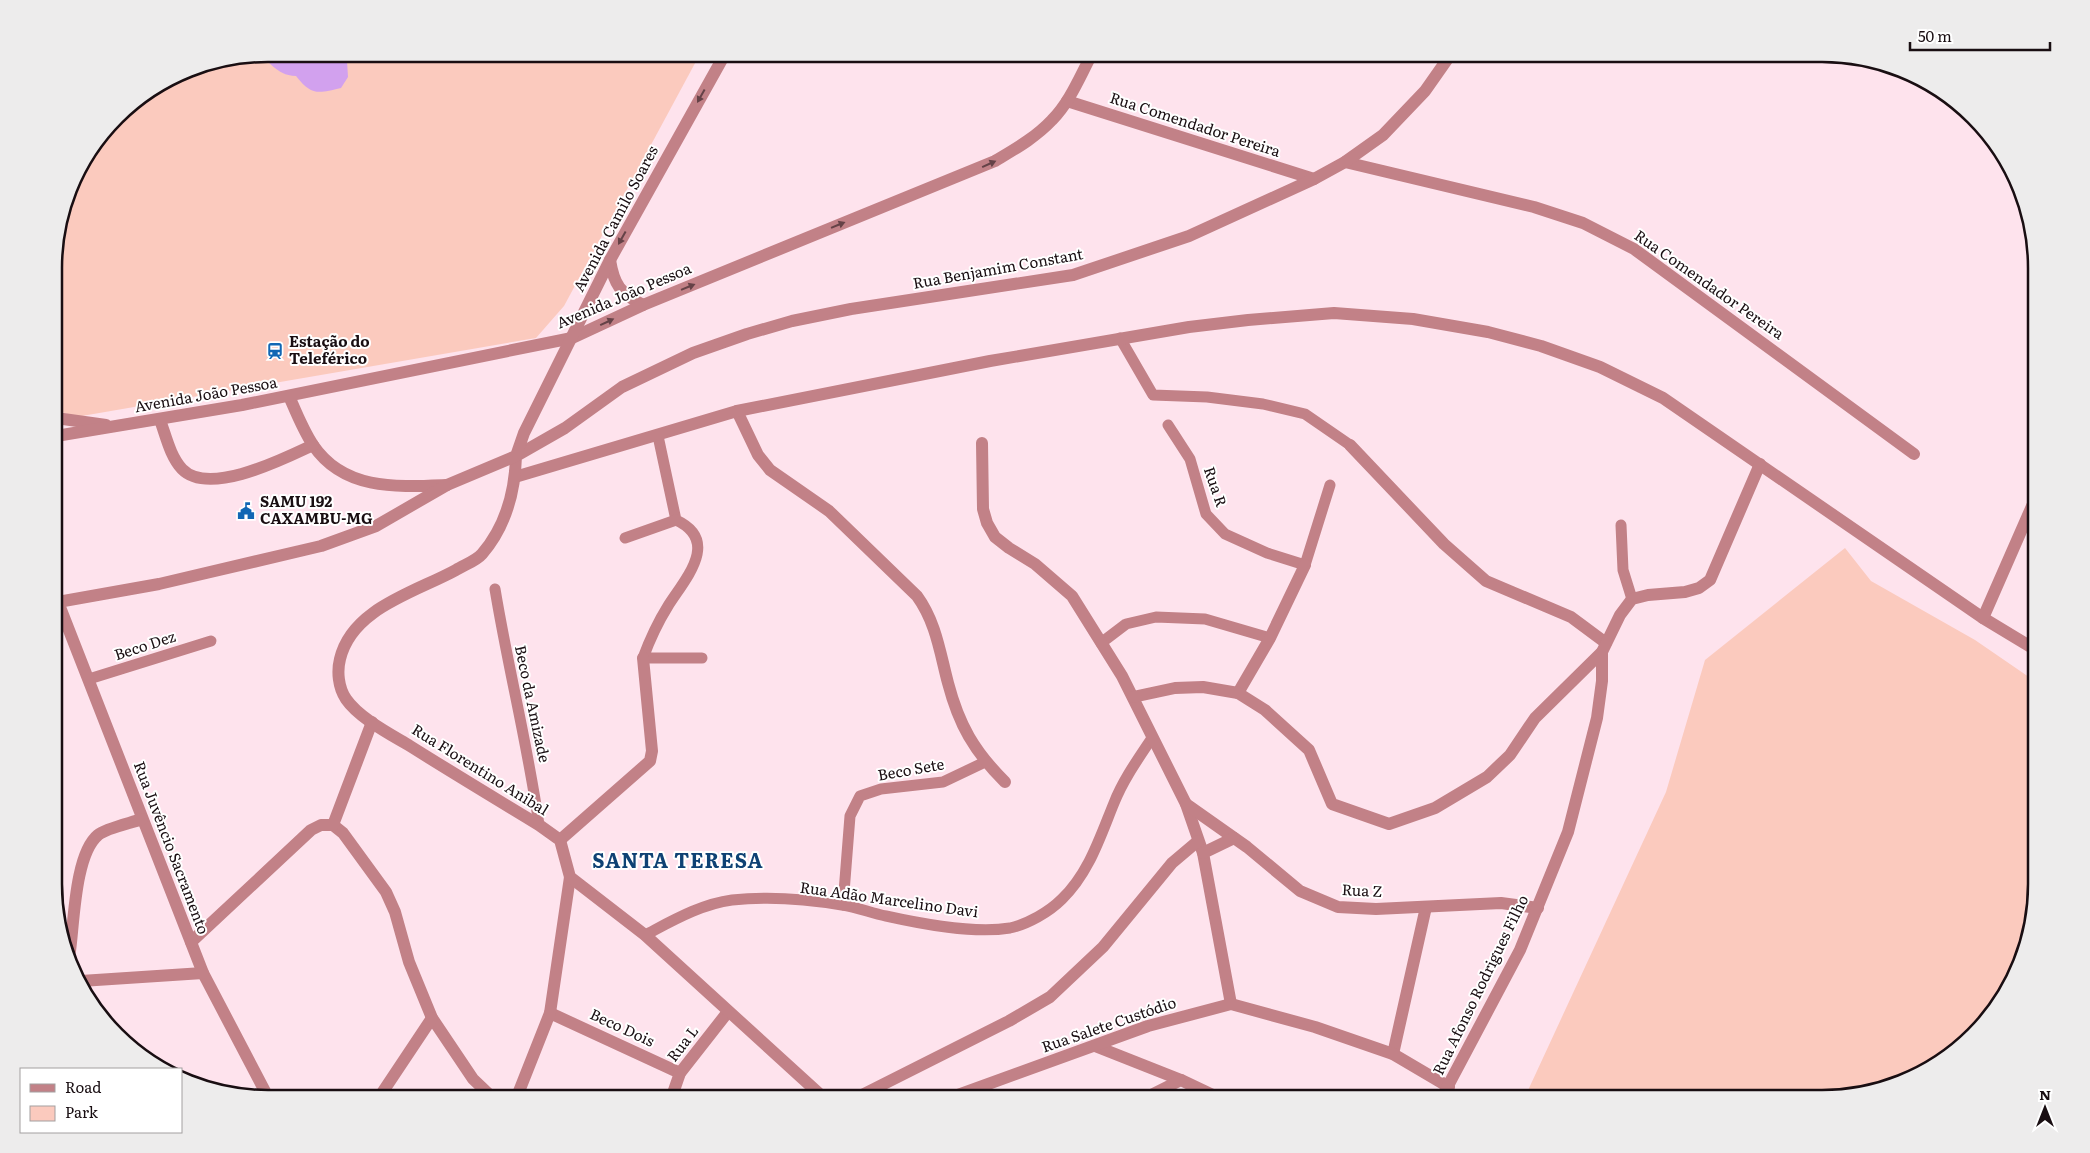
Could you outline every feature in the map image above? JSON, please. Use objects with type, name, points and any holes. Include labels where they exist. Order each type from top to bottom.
[{"type":"street","name":"Avenida Camilo Soares","points":[[516,456],[524,433],[610,260],[721,62]]},
{"type":"street","name":"Avenida João Pessoa","points":[[62,435],[121,427],[288,396],[572,338],[643,305],[995,161],[1029,140],[1052,120],[1067,101],[1088,62]]},
{"type":"street","name":"Rua Benjamim Constant","points":[[447,485],[516,456],[565,428],[622,387],[693,353],[738,337],[792,321],[851,310],[1073,275],[1189,236],[1314,179],[1345,162],[1389,129],[1425,91],[1445,62]]},
{"type":"street","name":"Rua Comendador Pereira","points":[[1067,101],[1314,179]]},
{"type":"street","name":"Rua Comendador Pereira","points":[[1345,162],[1534,207],[1584,223],[1626,245],[1696,293],[1914,454]]},
{"type":"street","points":[[610,260],[613,277],[619,289],[643,305]]},
{"type":"street","points":[[515,477],[737,411],[990,361],[1120,338],[1190,326],[1334,313],[1413,319],[1488,332],[1541,346],[1600,367],[1654,393],[1983,618],[2028,645]]},
{"type":"street","points":[[288,396],[313,445],[333,468],[364,481],[398,488],[447,485]]},
{"type":"street","points":[[737,411],[758,455],[770,470],[810,497],[850,529],[926,609],[934,626],[957,713],[969,740],[985,762],[1005,782]]},
{"type":"street","name":"Avenida João Pessoa","points":[[62,419],[121,427]]},
{"type":"street","points":[[160,420],[170,450],[182,470],[196,477],[217,478],[260,469],[313,445]]},
{"type":"street","points":[[982,443],[983,509],[987,523],[995,537],[1035,564],[1072,596],[1133,697],[1186,804],[1202,853],[1231,1004],[1315,1027],[1393,1054],[1449,1087]]},
{"type":"street","points":[[1133,697],[1175,688],[1203,687],[1238,693],[1264,710],[1309,750],[1332,804],[1389,824],[1436,808],[1487,777],[1510,755],[1535,718],[1551,700],[1604,648],[1571,617],[1486,581],[1438,537],[1350,445]]},
{"type":"street","name":"Rua Florentino Anibal","points":[[516,456],[514,493],[500,526],[481,556],[391,602],[365,618],[352,631],[342,650],[338,667],[339,682],[346,699],[372,722],[539,825],[560,840]]},
{"type":"street","points":[[1632,599],[1648,595],[1685,592],[1699,588],[1710,580],[1760,464]]},
{"type":"street","points":[[62,600],[159,584],[321,546],[376,526],[447,485]]},
{"type":"street","points":[[1983,618],[2028,515]]},
{"type":"street","points":[[1238,693],[1270,638],[1304,565]]},
{"type":"street","name":"Rua Afonso Rodrigues Filho","points":[[1447,1090],[1508,975],[1538,908],[1568,832],[1597,718],[1604,648],[1620,615],[1632,599]]},
{"type":"street","name":"Rua Juvêncio Sacramento","points":[[62,615],[89,679],[203,973],[264,1090]]},
{"type":"street","points":[[520,1090],[550,1013],[570,877],[560,840],[650,761],[652,751],[643,658]]},
{"type":"street","points":[[332,825],[372,722]]},
{"type":"street","name":"Rua Z","points":[[1186,804],[1234,838],[1300,891],[1320,902],[1338,907],[1376,909],[1501,903],[1538,908]]},
{"type":"street","points":[[71,943],[81,869],[87,850],[98,834],[142,819]]},
{"type":"street","points":[[191,942],[311,830],[321,825],[332,825],[343,833],[386,892],[395,912],[409,962],[432,1018],[473,1079],[485,1090]]},
{"type":"street","points":[[1202,853],[1234,838]]},
{"type":"street","points":[[872,1090],[1009,1021],[1050,997],[1104,947],[1172,863],[1198,841]]},
{"type":"street","points":[[570,877],[645,935],[727,1013],[815,1090]]},
{"type":"street","points":[[1393,1054],[1426,907]]},
{"type":"street","points":[[86,981],[203,973]]},
{"type":"street","name":"Rua Salete Custódio","points":[[972,1090],[1148,1026],[1231,1004]]},
{"type":"street","name":"Beco Dois","points":[[550,1013],[680,1073]]},
{"type":"street","name":"Rua L","points":[[674,1090],[680,1073],[727,1013]]},
{"type":"street","points":[[384,1090],[432,1018]]},
{"type":"street","points":[[1095,1046],[1202,1090]]},
{"type":"street","points":[[1161,1090],[1181,1080]]},
{"type":"lane","points":[[1120,338],[1153,395],[1207,397],[1263,404],[1304,414],[1350,445]]},
{"type":"lane","name":"Rua R","points":[[1168,425],[1190,459],[1206,514],[1224,534],[1267,553],[1304,565]]},
{"type":"lane","points":[[658,436],[676,520]]},
{"type":"lane","points":[[1304,565],[1330,485]]},
{"type":"lane","points":[[626,538],[676,520],[689,526],[697,541],[696,564],[653,632],[643,658],[702,658]]},
{"type":"lane","points":[[1621,525],[1623,570],[1632,599]]},
{"type":"lane","name":"Beco da Amizade","points":[[495,589],[505,649],[533,781],[539,825]]},
{"type":"lane","points":[[1100,643],[1126,624],[1156,617],[1204,619],[1270,638]]},
{"type":"lane","name":"Beco Dez","points":[[89,679],[211,641]]},
{"type":"lane","name":"Rua Adão Marcelino Davi","points":[[645,935],[690,912],[731,900],[772,898],[843,905],[892,918],[979,929],[1010,928],[1039,917],[1063,899],[1079,878],[1098,846],[1114,802],[1131,770],[1152,738]]},
{"type":"lane","name":"Beco Sete","points":[[843,905],[850,816],[860,796],[881,789],[943,782],[985,762]]},
{"type":"green space","points":[[268,62],[696,62],[564,306],[536,338],[76,417],[62,412],[62,268],[66,228],[73,202],[90,165],[105,143],[143,105],[165,90],[202,73],[228,66]]},
{"type":"green space","points":[[1845,548],[1871,581],[1975,640],[2028,676],[2028,885],[2024,925],[2012,964],[2000,988],[1985,1010],[1947,1048],[1925,1063],[1901,1075],[1862,1087],[1835,1090],[1528,1090],[1666,792],[1705,660]]},
{"type":"shaded area","points":[[267,62],[347,62],[348,77],[341,88],[320,92],[306,87],[296,76],[278,70]]},
{"type":"place","name":"Estação do Teleférico","points":[[275,351]]},
{"type":"place","name":"SAMU 192 CAXAMBU-MG","points":[[246,511]]},
{"type":"district","name":"SANTA TERESA","points":[[678,861]]}]
